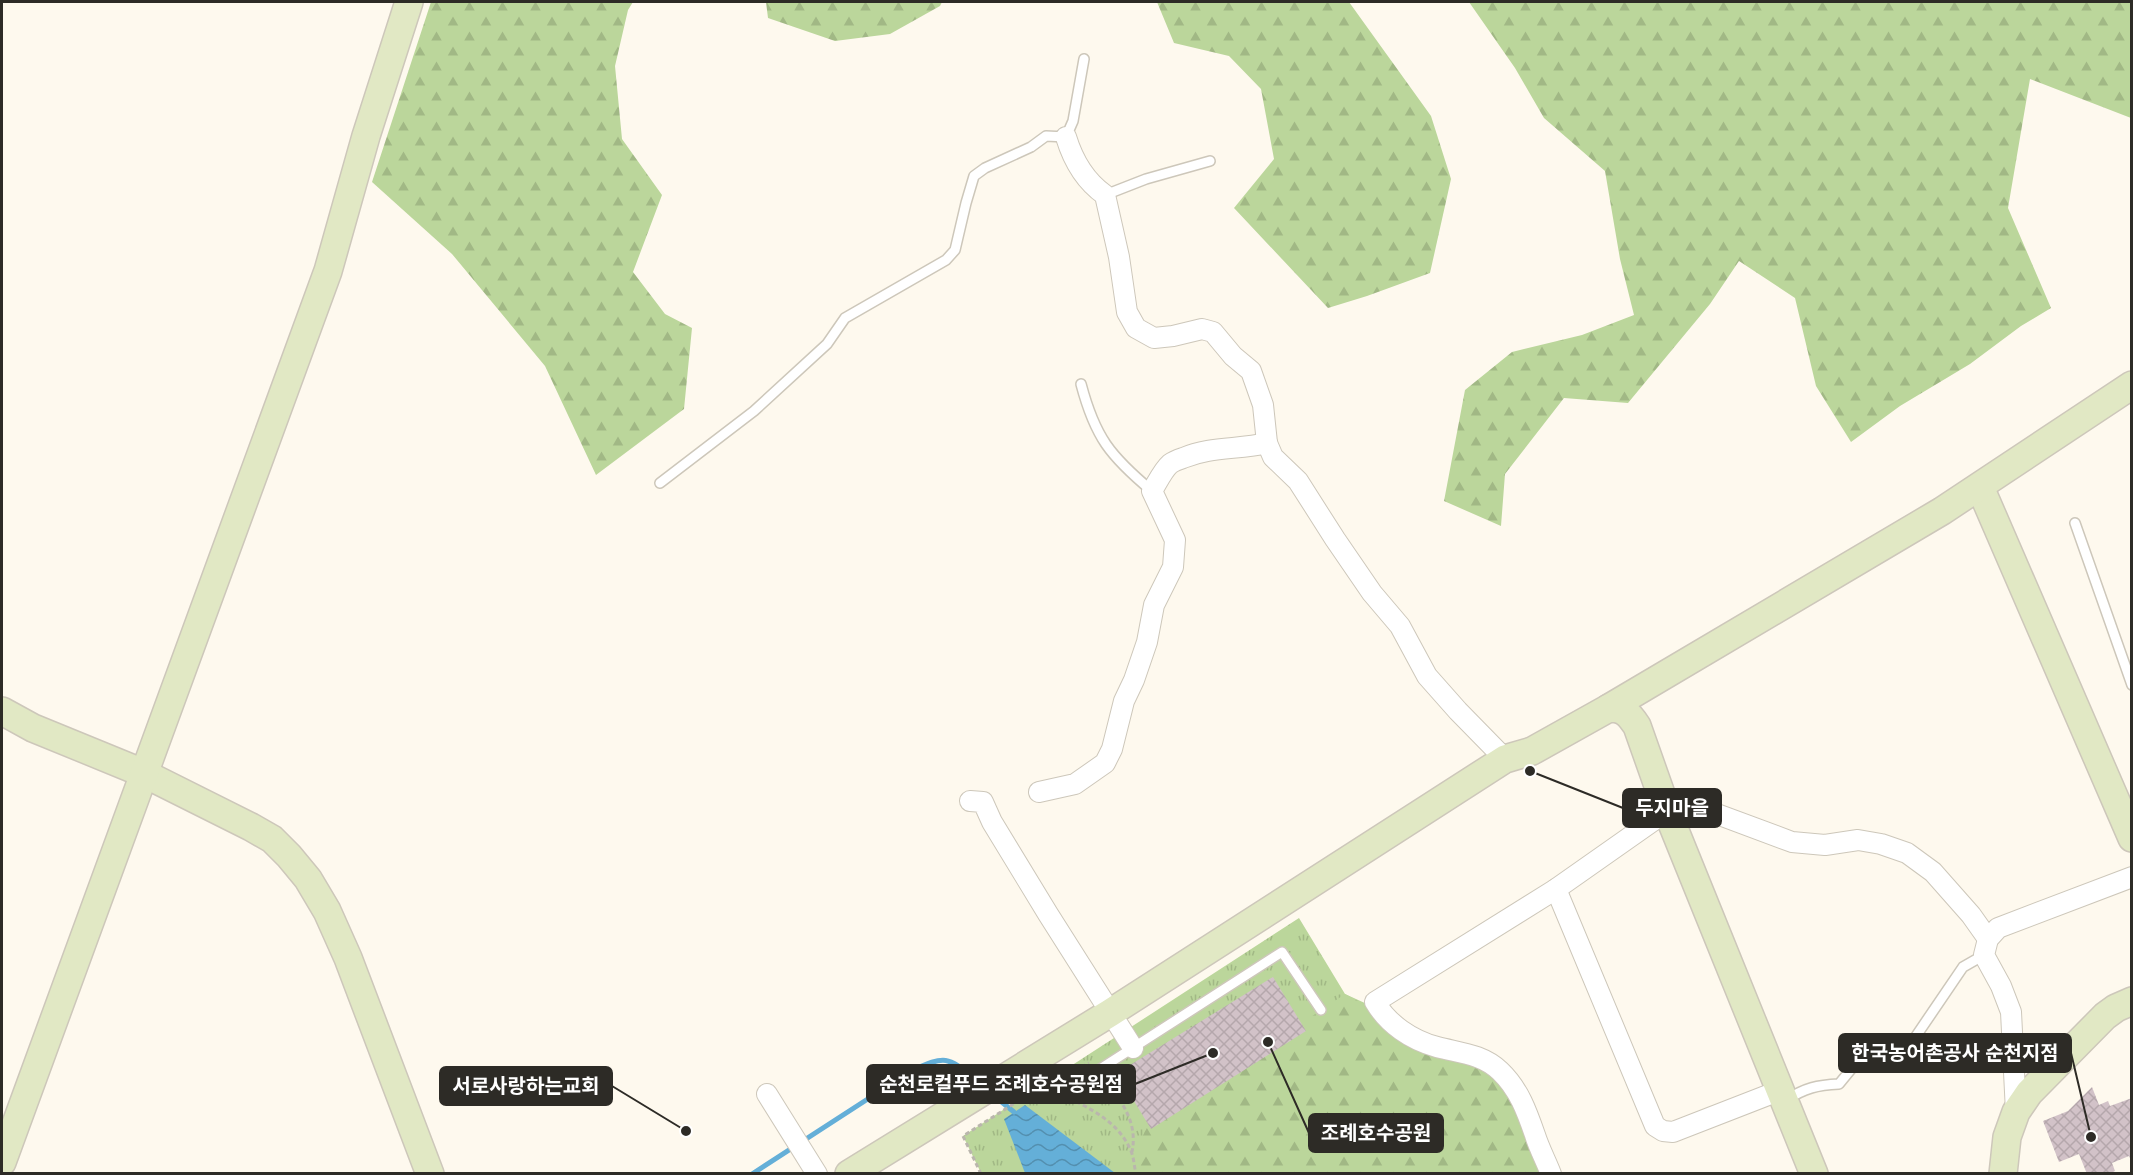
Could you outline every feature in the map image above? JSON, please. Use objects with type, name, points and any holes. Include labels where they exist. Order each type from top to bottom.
[{"type":"street","points":[[3,1157],[328,271],[366,136],[409,2]]},
{"type":"street","points":[[1066,137],[1079,168],[1093,186],[1105,195],[1119,257],[1127,312],[1136,328],[1154,338],[1173,336],[1202,328],[1213,332],[1233,356],[1251,371],[1263,405],[1267,443],[1273,457],[1298,481],[1372,592],[1400,626],[1427,676],[1505,759]]},
{"type":"street","points":[[849,1173],[1110,1013],[1505,759],[1532,751],[1609,708],[1932,518],[2132,385]]},
{"type":"street","points":[[1039,792],[1075,784],[1105,763],[1112,749],[1124,701],[1147,642],[1154,605],[1173,567],[1175,540],[1152,491],[1171,463],[1192,454],[1223,447],[1255,446],[1267,443]]},
{"type":"street","points":[[1980,487],[2132,838]]},
{"type":"street","points":[[1609,708],[1619,708],[1629,714],[1637,726],[1667,812],[1814,1173]]},
{"type":"street","points":[[2,711],[33,728],[143,773],[272,839],[308,879],[327,911],[348,958],[430,1173]]},
{"type":"street","points":[[970,801],[983,802],[992,822],[1048,915],[1132,1048]]},
{"type":"street","points":[[1551,1173],[1528,1112],[1514,1088],[1500,1071],[1483,1059],[1435,1046],[1407,1034],[1390,1022],[1375,1002],[1556,889],[1667,812],[1698,807],[1792,842],[1825,845],[1858,840],[1881,844],[1907,853],[1933,873],[1971,915],[2011,1012],[2016,1112]]},
{"type":"street","points":[[1986,947],[1998,928],[2132,877]]},
{"type":"street","points":[[1556,889],[1655,1126],[1662,1131],[1673,1132],[1783,1095]]},
{"type":"street","points":[[2003,1173],[2007,1137],[2016,1112],[2029,1093],[2105,1016],[2132,1001]]},
{"type":"street","points":[[767,1094],[818,1173]]},
{"type":"lane","points":[[660,483],[754,411],[827,344],[845,318],[946,260],[955,250],[974,176],[985,168],[1031,147],[1046,136],[1066,137],[1073,121],[1084,59]]},
{"type":"lane","points":[[1105,195],[1146,179],[1210,161]]},
{"type":"lane","points":[[1081,384],[1097,432],[1121,465],[1152,491]]},
{"type":"lane","points":[[2075,523],[2132,685]]},
{"type":"lane","points":[[1783,1095],[1815,1086],[1839,1084],[1857,1062],[1899,1050],[1912,1042],[1963,967],[1986,947]]},
{"type":"lane","points":[[1100,1069],[1282,952],[1321,1010]]},
{"type":"path","points":[[981,1173],[963,1136],[1059,1075],[1067,1074],[1094,1059],[1133,1125],[1134,1139],[1131,1152]]},
{"type":"path","points":[[1042,1086],[1097,1112],[1124,1139],[1131,1152],[1136,1173]]},
{"type":"green space","points":[[431,2],[633,2],[628,10],[615,66],[622,139],[662,195],[633,272],[665,314],[692,328],[684,409],[596,475],[545,366],[452,254],[372,182]]},
{"type":"green space","points":[[766,2],[942,2],[940,6],[890,34],[835,41],[768,18]]},
{"type":"green space","points":[[1157,2],[1349,2],[1431,116],[1451,179],[1430,273],[1328,308],[1234,208],[1274,159],[1261,89],[1229,56],[1174,43]]},
{"type":"green space","points":[[1469,2],[2131,2],[2131,118],[2030,79],[2008,208],[2051,308],[2021,326],[1970,364],[1900,406],[1851,442],[1816,386],[1795,298],[1739,261],[1710,304],[1628,403],[1564,398],[1505,474],[1501,526],[1444,501],[1465,390],[1512,352],[1582,335],[1634,315],[1620,259],[1605,171],[1544,118],[1515,68]]},
{"type":"green space","points":[[1299,918],[1345,994],[1367,1004],[1543,1173],[981,1173],[963,1136]]},
{"type":"green space","points":[[1345,994],[1490,1070],[1513,1093],[1543,1173],[1138,1174],[1132,1156],[1148,1126]]},
{"type":"water","points":[[1025,1105],[1115,1173],[1025,1173],[1004,1119]]},
{"type":"building","points":[[1273,977],[1306,1031],[1151,1129],[1117,1073]]},
{"type":"building","points":[[2092,1087],[2099,1105],[2108,1101],[2110,1106],[2132,1098],[2132,1162],[2129,1156],[2112,1163],[2115,1171],[2109,1174],[2087,1174],[2079,1154],[2059,1162],[2043,1121],[2068,1111]]},
{"type":"waterway","points":[[752,1174],[911,1071],[924,1065],[941,1060],[948,1061],[954,1063],[979,1083]]},
{"type":"waterway","points":[[993,1095],[1014,1112]]},
{"type":"place","name":"두지마을","points":[[1530,771]]},
{"type":"place","name":"조례호수공원","points":[[1268,1042]]},
{"type":"place","name":"순천로컬푸드 조례호수공원점","points":[[1213,1053]]},
{"type":"place","name":"서로사랑하는교회","points":[[686,1131]]},
{"type":"place","name":"한국농어촌공사 순천지점","points":[[2091,1137]]}]
